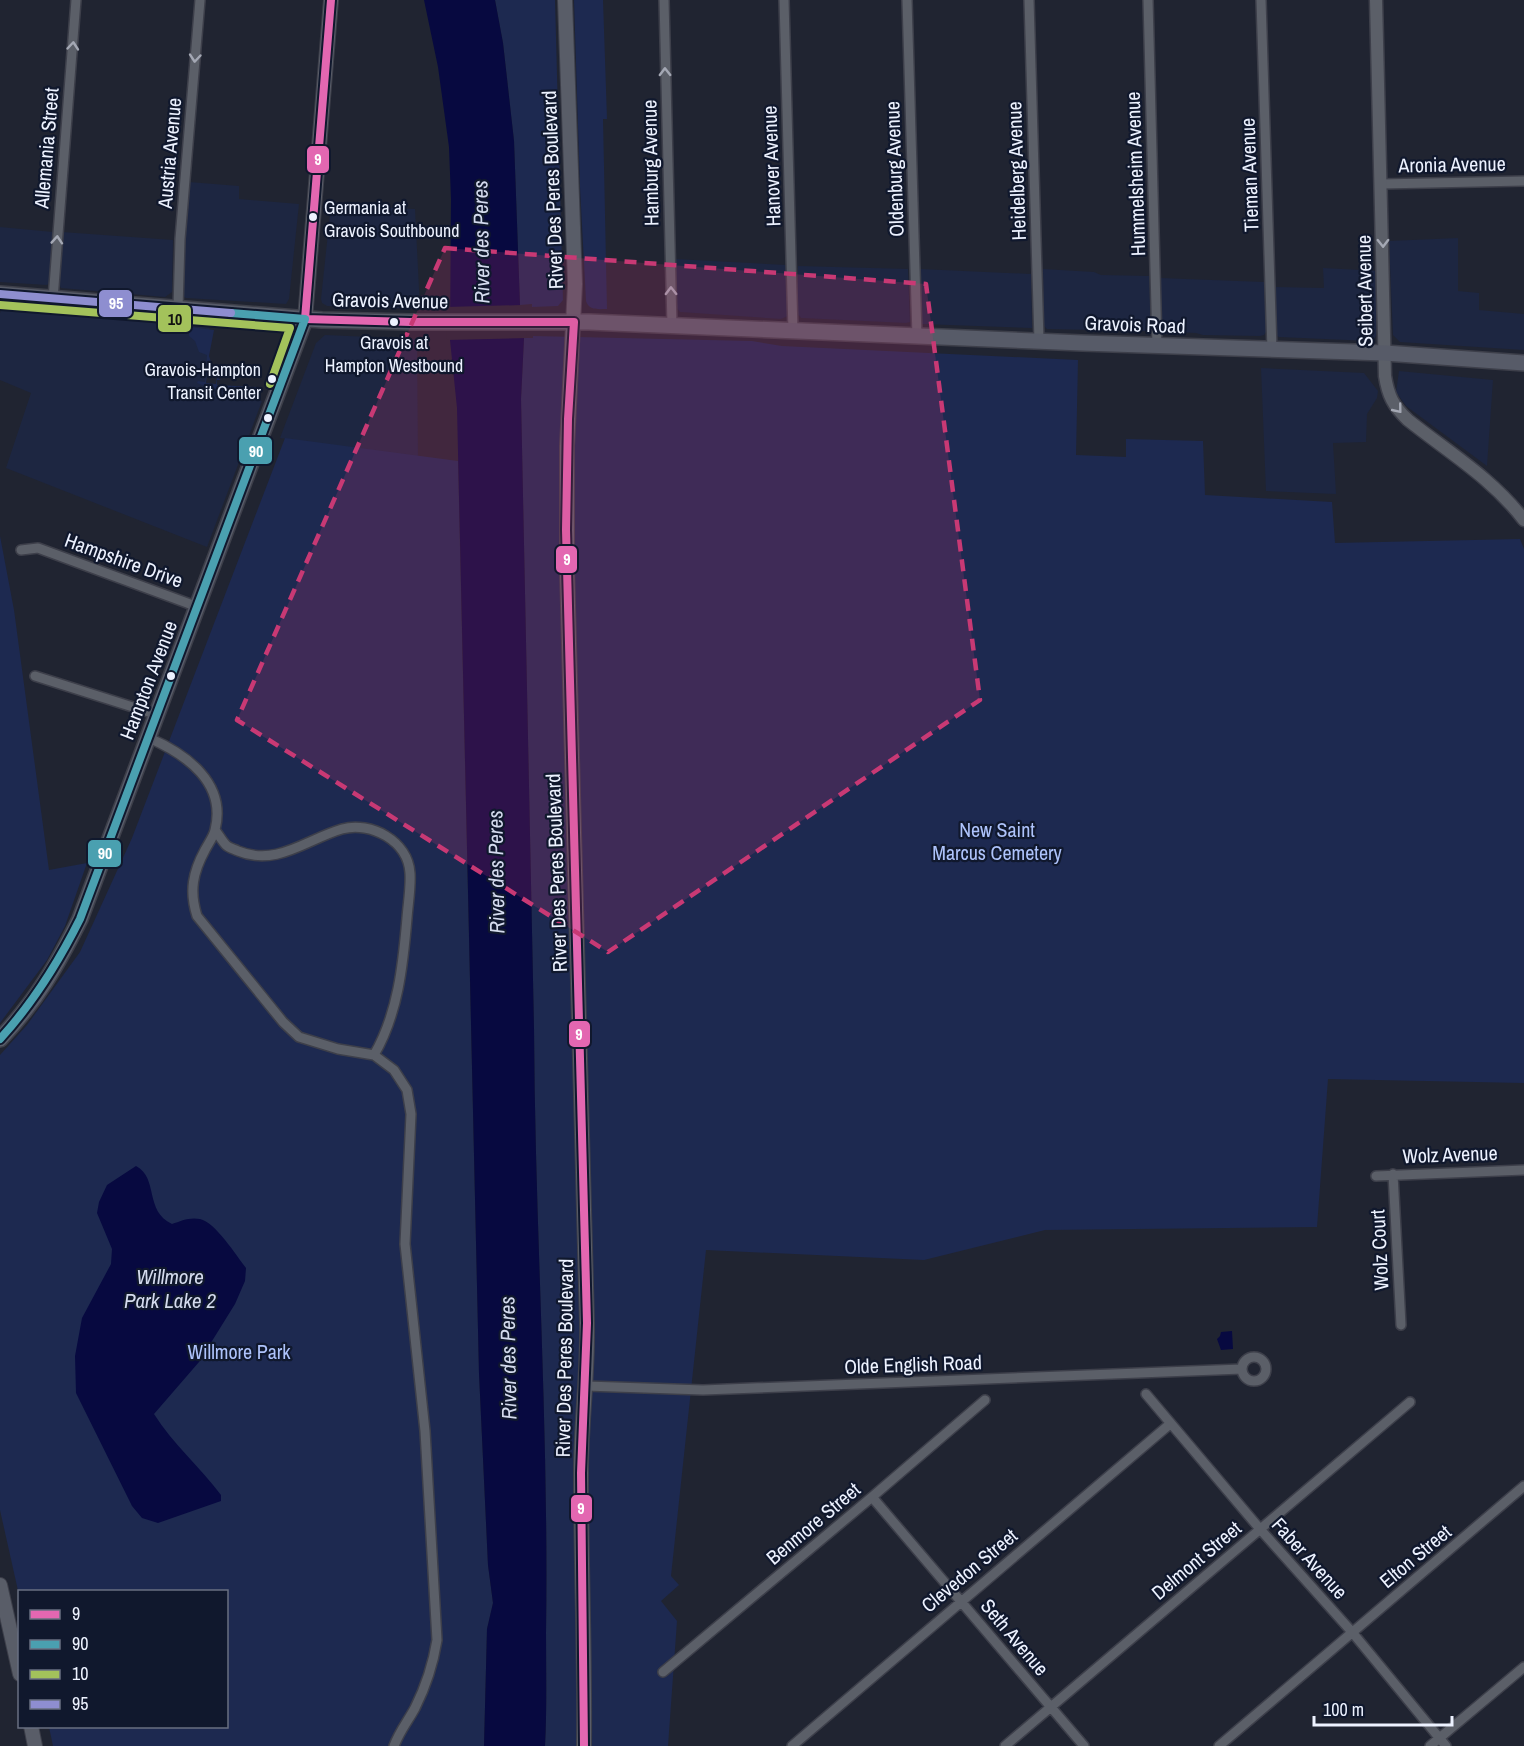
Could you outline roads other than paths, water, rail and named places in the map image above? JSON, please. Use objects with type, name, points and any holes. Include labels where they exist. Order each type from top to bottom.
[{"type":"main road","points":[[305,319],[331,0]]},
{"type":"main road","name":"River Des Peres Boulevard","points":[[565,0],[574,256],[574,322],[568,419],[566,530],[587,1303],[586,1386],[581,1475],[584,1746]]},
{"type":"main road","name":"Gravois Avenue","points":[[0,294],[305,319],[574,322],[745,329]]},
{"type":"main road","name":"Hampton Avenue","points":[[0,1039],[31,1004],[54,970],[80,919],[305,319]]},
{"type":"main road","name":"Gravois Road","points":[[745,329],[1385,353],[1524,363]]},
{"type":"main road","points":[[0,1585],[18,1665]]},
{"type":"main road","points":[[31,1728],[35,1746]]},
{"type":"street","name":"Allemania Street","points":[[53,298],[76,0]]},
{"type":"street","name":"Austria Avenue","points":[[178,309],[180,239],[200,0]]},
{"type":"street","name":"Hamburg Avenue","points":[[664,0],[672,326]]},
{"type":"street","name":"Hanover Avenue","points":[[784,0],[793,332]]},
{"type":"street","name":"Oldenburg Avenue","points":[[907,0],[917,337]]},
{"type":"street","name":"Heidelberg Avenue","points":[[1029,0],[1039,341]]},
{"type":"street","name":"Hummelsheim Avenue","points":[[1148,0],[1157,346]]},
{"type":"street","name":"Tieman Avenue","points":[[1261,0],[1272,350]]},
{"type":"street","name":"Seibert Avenue","points":[[1376,0],[1386,386],[1398,410],[1420,430],[1498,490],[1524,520]]},
{"type":"street","name":"Aronia Avenue","points":[[1381,184],[1524,181]]},
{"type":"street","name":"Hampshire Drive","points":[[21,550],[38,548],[198,607]]},
{"type":"street","points":[[35,676],[158,715]]},
{"type":"street","points":[[149,738],[163,744],[192,763],[207,780],[217,800],[215,830],[194,871],[192,896],[197,916],[283,1022],[299,1037],[338,1049],[374,1056],[394,1070],[407,1090],[411,1114],[405,1244],[425,1431],[437,1640],[431,1671],[394,1746]]},
{"type":"street","points":[[215,830],[227,846],[250,856],[278,855],[303,847],[342,829],[358,826],[374,829],[403,850],[411,872],[400,985],[374,1056]]},
{"type":"street","name":"Wolz Avenue","points":[[1376,1176],[1524,1170]]},
{"type":"street","name":"Wolz Court","points":[[1393,1174],[1401,1325]]},
{"type":"street","name":"Olde English Road","points":[[586,1386],[704,1390],[1242,1370]]},
{"type":"street","name":"Faber Avenue","points":[[1146,1394],[1260,1529],[1352,1632],[1446,1746]]},
{"type":"street","name":"Benmore Street","points":[[663,1672],[985,1400]]},
{"type":"street","name":"Delmont Street","points":[[1005,1746],[1410,1402]]},
{"type":"street","name":"Clevedon Street","points":[[792,1746],[1170,1424]]},
{"type":"street","name":"Elton Street","points":[[1219,1746],[1524,1486]]},
{"type":"street","name":"Seth Avenue","points":[[872,1497],[1084,1746]]},
{"type":"street","points":[[1430,1746],[1524,1667]]},
{"type":"water","name":"River des Peres","points":[[424,0],[495,0],[503,43],[514,141],[520,305],[524,338],[521,399],[535,1104],[546,1482],[545,1746],[484,1746],[487,1629],[493,1603],[488,1565],[479,1373],[457,408],[450,340],[451,199],[449,147],[438,67]]},
{"type":"water","name":"Willmore Park Lake 2","points":[[136,1166],[147,1178],[154,1203],[163,1218],[172,1224],[192,1219],[206,1221],[225,1240],[246,1268],[245,1281],[235,1304],[199,1362],[154,1414],[221,1495],[221,1501],[158,1523],[142,1518],[132,1506],[76,1393],[75,1356],[82,1318],[111,1264],[112,1249],[97,1213],[99,1202],[107,1185]]},
{"type":"water","points":[[1232,1331],[1233,1349],[1221,1350],[1217,1339],[1221,1332]]},
{"type":"place","name":"Germania at Gravois Southbound","points":[[313,217]]},
{"type":"place","name":"Gravois at Hampton Westbound","points":[[394,322]]},
{"type":"place","name":"Gravois-Hampton Transit Center","points":[[272,379]]},
{"type":"park label","name":"New Saint Marcus Cemetery","points":[[997,840]]},
{"type":"park label","name":"Willmore Park","points":[[239,1351]]}]
